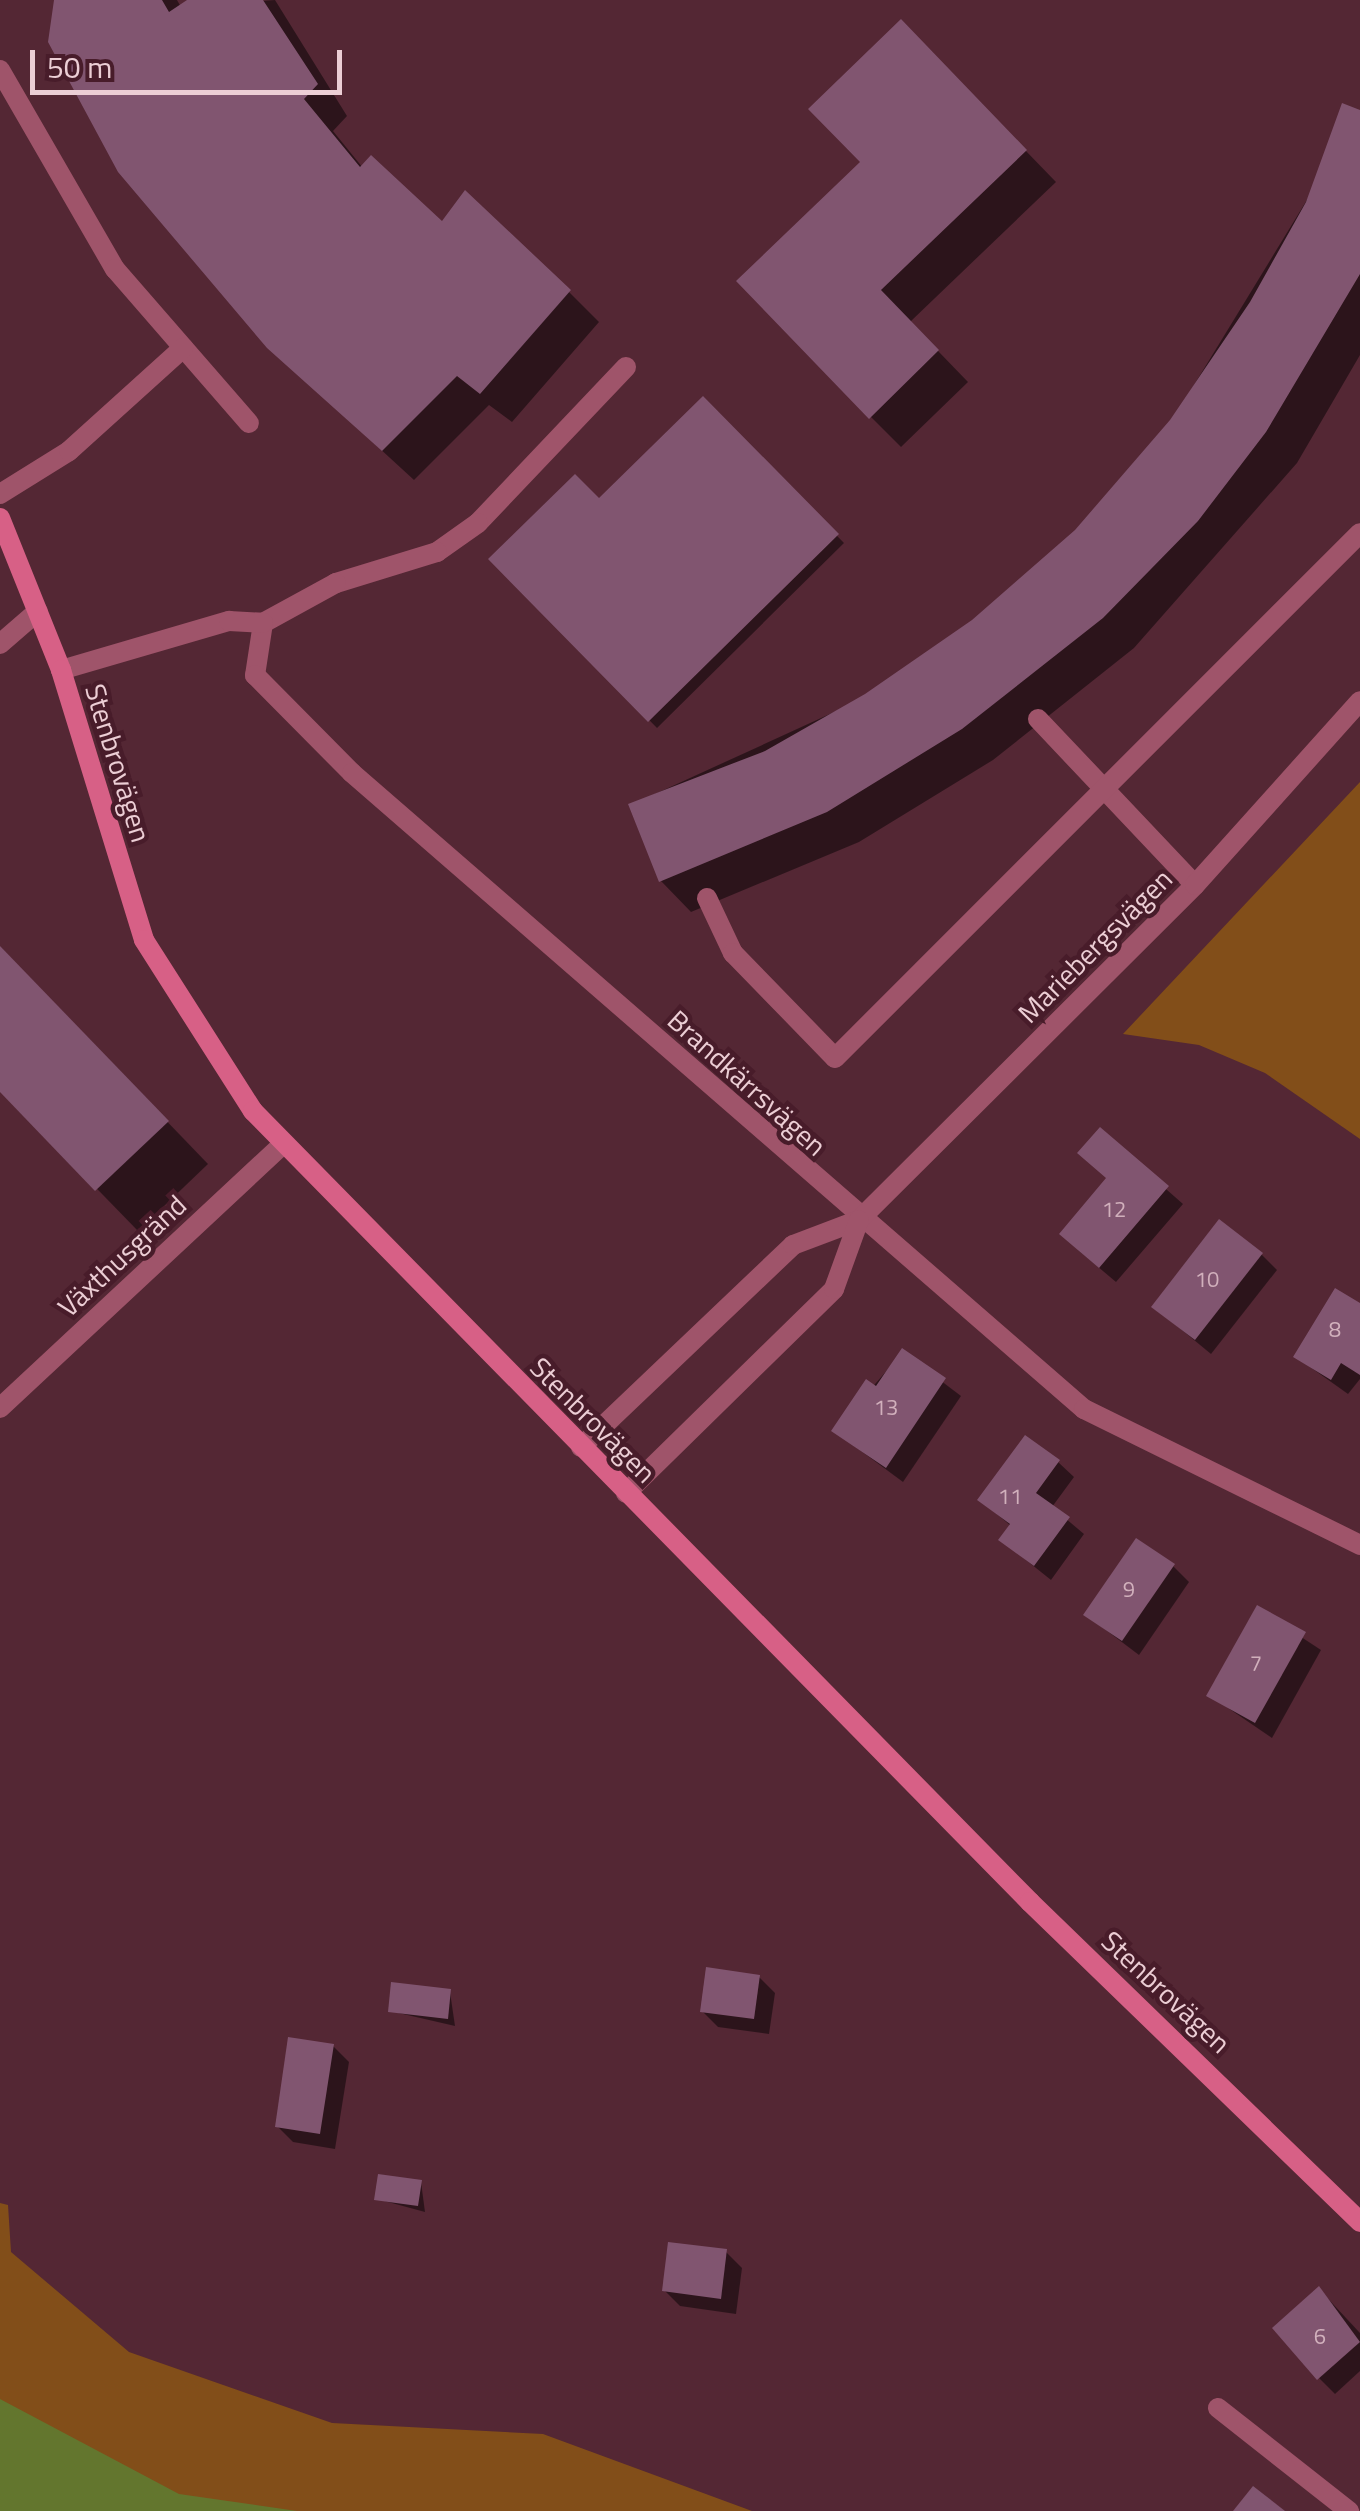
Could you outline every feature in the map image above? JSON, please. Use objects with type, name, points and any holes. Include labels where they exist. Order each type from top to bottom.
[{"type":"street","points":[[0,70],[114,269],[249,423]]},
{"type":"street","points":[[0,494],[69,451],[183,348]]},
{"type":"street","points":[[61,670],[230,621],[263,624],[336,583],[411,565],[478,522],[626,367]]},
{"type":"street","name":"Stenbrovägen","points":[[0,518],[61,670],[144,940],[204,1044],[282,1145],[1360,2222]]},
{"type":"street","points":[[708,898],[733,953],[836,1058],[1108,793],[1360,533]]},
{"type":"street","points":[[0,644],[38,611]]},
{"type":"street","name":"Brandkärrsvägen","points":[[263,624],[252,656],[268,692],[859,1220],[1084,1408],[1360,1545]]},
{"type":"street","name":"Mariebergsvägen","points":[[581,1447],[793,1246],[859,1220],[1195,885],[1360,702]]},
{"type":"street","points":[[1038,719],[1195,885]]},
{"type":"street","name":"Växthusgränd","points":[[0,1408],[282,1145]]},
{"type":"street","name":"Mariebergsvägen","points":[[626,1492],[834,1289],[859,1220]]},
{"type":"street","points":[[1218,2408],[1349,2511]]},
{"type":"shaded area","points":[[1360,782],[1360,1139],[1265,1073],[1199,1045],[1123,1034]]},
{"type":"shaded area","points":[[0,2203],[8,2205],[11,2252],[129,2352],[332,2423],[543,2434],[752,2511],[0,2511]]},
{"type":"shaded area","points":[[0,2399],[179,2494],[297,2511],[0,2511]]},
{"type":"building","points":[[54,0],[162,0],[169,12],[187,0],[263,0],[318,84],[304,99],[360,167],[371,155],[442,221],[465,190],[571,290],[480,394],[457,376],[382,451],[267,348],[118,172],[48,42]]},
{"type":"building","points":[[901,19],[1027,150],[881,290],[939,350],[869,419],[736,281],[860,162],[808,109]]},
{"type":"building","points":[[1342,103],[1360,110],[1360,274],[1266,432],[1198,521],[1103,618],[962,729],[827,812],[659,882],[628,804],[765,751],[865,694],[972,620],[1075,530],[1170,420],[1250,302],[1306,202]]},
{"type":"building","points":[[703,396],[839,534],[648,722],[488,559],[575,474],[599,498]]},
{"type":"building","points":[[0,946],[169,1121],[95,1191],[0,1092]]},
{"type":"building","points":[[1100,1127],[1169,1186],[1099,1268],[1059,1234],[1106,1178],[1077,1153]]},
{"type":"building","points":[[1219,1219],[1263,1253],[1195,1340],[1151,1307]]},
{"type":"building","points":[[1335,1288],[1360,1303],[1360,1375],[1341,1363],[1331,1380],[1293,1357]]},
{"type":"building","points":[[902,1348],[946,1378],[886,1468],[831,1431],[866,1379],[876,1386]]},
{"type":"building","points":[[1025,1435],[1060,1460],[1036,1493],[1070,1517],[1034,1566],[998,1540],[1010,1524],[977,1500]]},
{"type":"building","points":[[1136,1538],[1175,1564],[1122,1641],[1083,1615]]},
{"type":"building","points":[[1257,1605],[1306,1632],[1255,1723],[1206,1696]]},
{"type":"building","points":[[706,1967],[760,1975],[754,2019],[700,2012]]},
{"type":"building","points":[[391,1982],[451,1989],[448,2019],[388,2012]]},
{"type":"building","points":[[288,2037],[334,2044],[320,2134],[275,2127]]},
{"type":"building","points":[[378,2174],[422,2180],[418,2206],[374,2200]]},
{"type":"building","points":[[668,2242],[727,2249],[721,2299],[662,2291]]},
{"type":"building","points":[[1319,2286],[1360,2342],[1317,2380],[1272,2328]]},
{"type":"building","points":[[1253,2486],[1285,2511],[1233,2511]]}]
